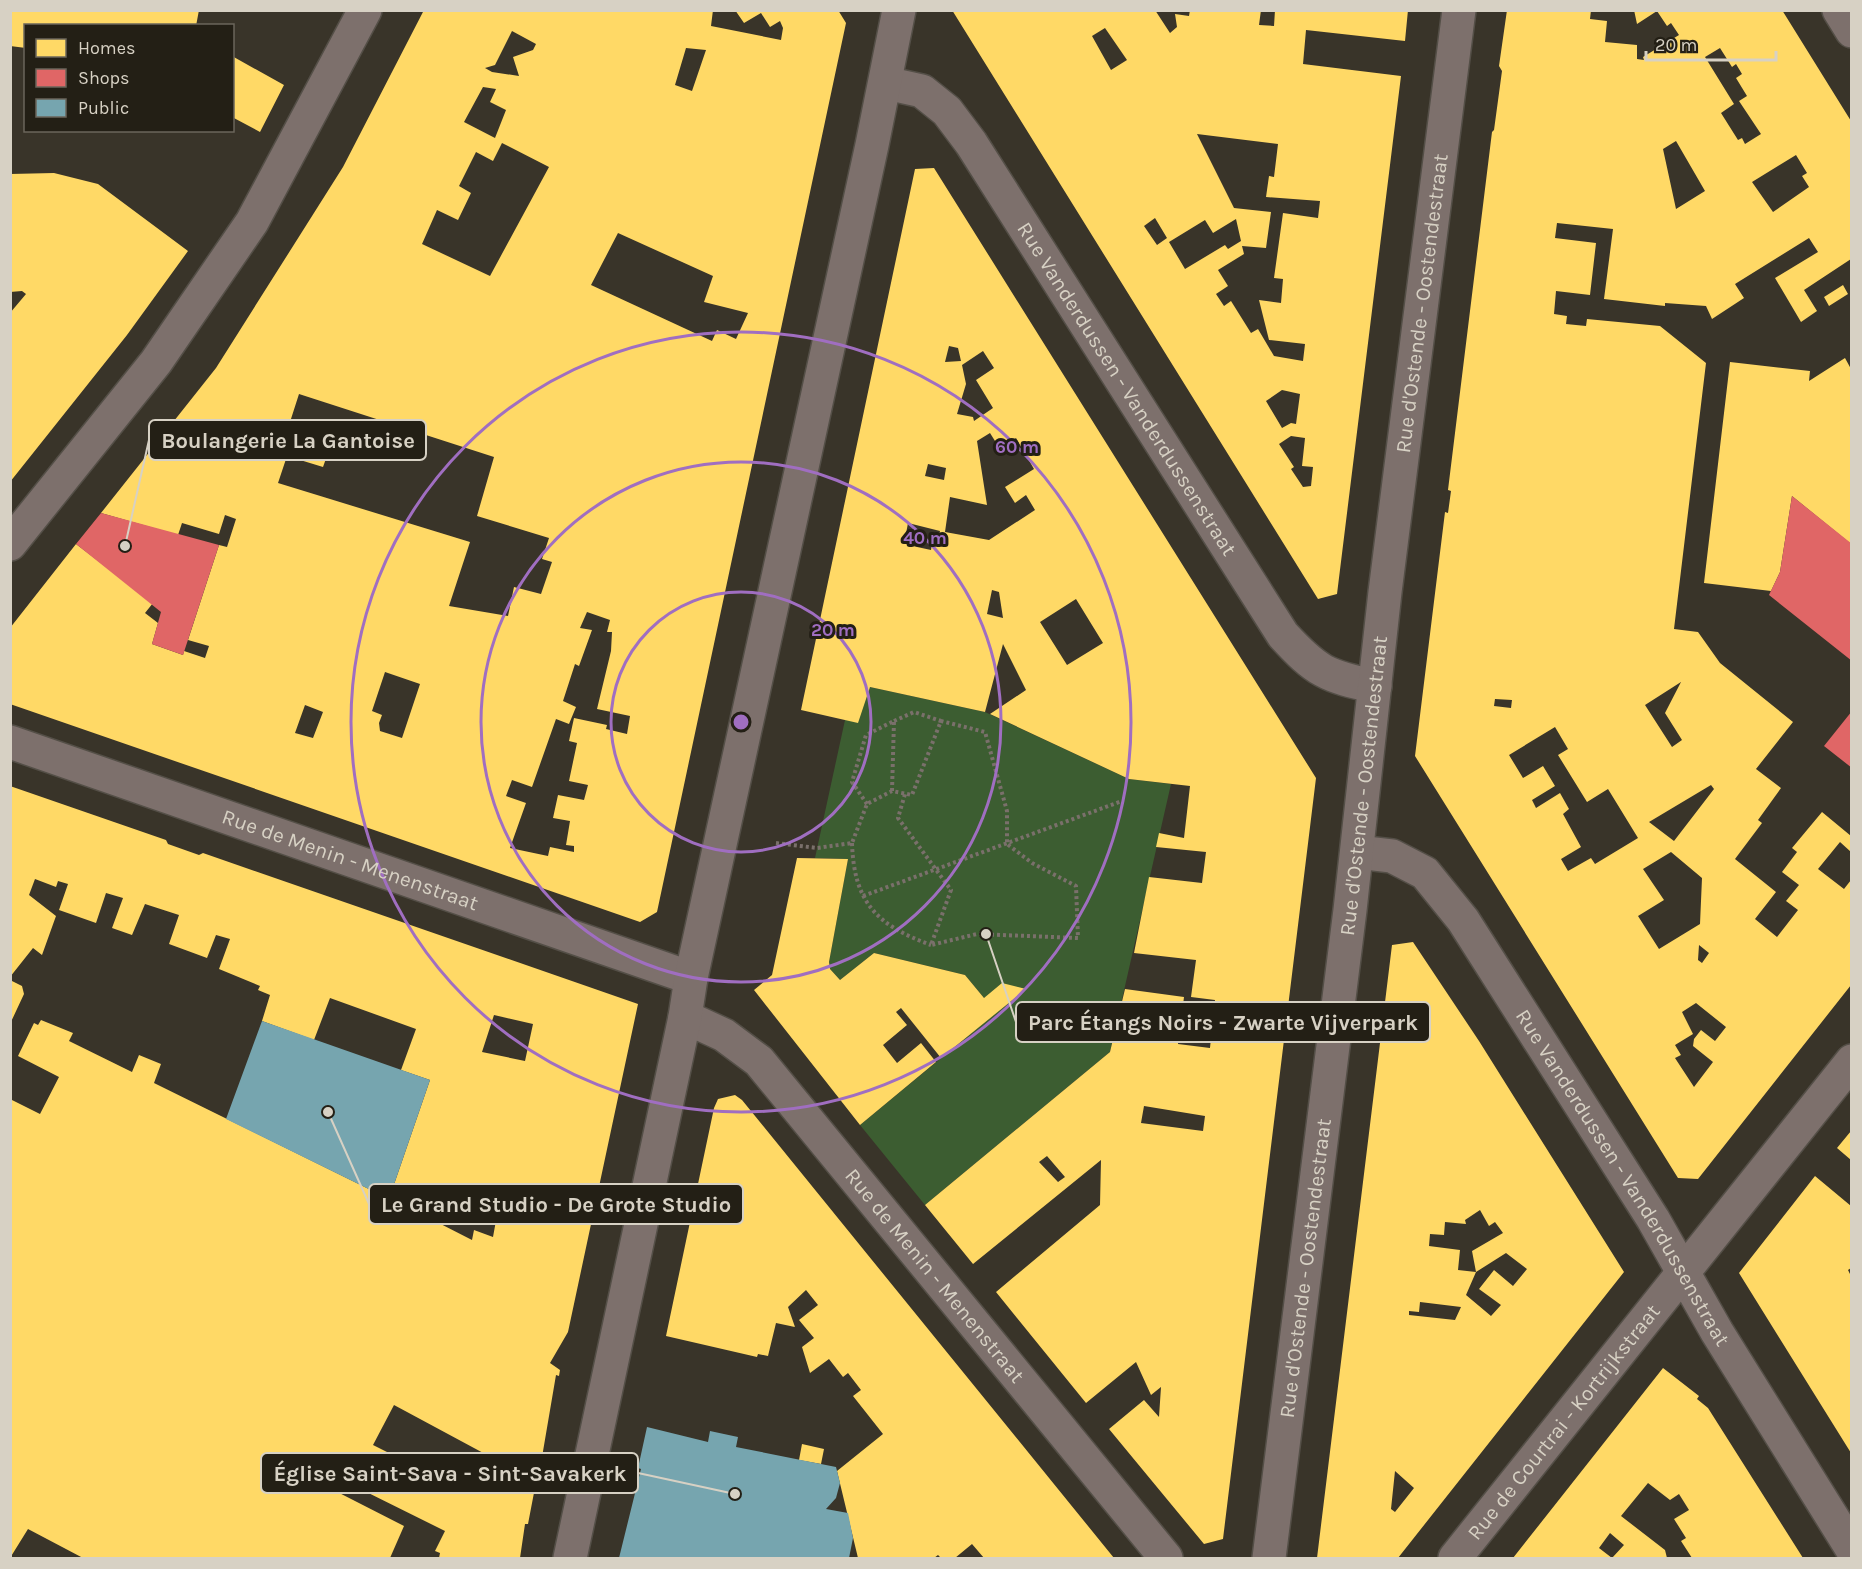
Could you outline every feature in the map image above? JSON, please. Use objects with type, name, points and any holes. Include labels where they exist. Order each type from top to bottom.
[{"type":"street","points":[[10,544],[156,362],[252,222],[364,10]]},
{"type":"street","points":[[570,1558],[685,1017],[691,978],[886,83],[899,10]]},
{"type":"street","name":"Rue d'Ostende - Oostendestraat","points":[[1269,1558],[1459,10]]},
{"type":"street","points":[[1839,10],[1851,31]]},
{"type":"street","name":"Rue Vanderdussen - Vanderdussenstraat","points":[[886,83],[922,92],[947,111],[971,143],[1283,635],[1308,662],[1339,679],[1375,686]]},
{"type":"street","name":"Rue de Menin - Menenstraat","points":[[10,742],[691,978]]},
{"type":"street","name":"Rue Vanderdussen - Vanderdussenstraat","points":[[1357,852],[1392,856],[1425,873],[1463,920],[1653,1219],[1851,1549]]},
{"type":"street","name":"Rue de Menin - Menenstraat","points":[[685,1017],[724,1035],[759,1062],[1166,1558]]},
{"type":"street","name":"Rue de Courtrai - Kortrijkstraat","points":[[1455,1558],[1851,1061]]},
{"type":"path","points":[[867,804],[852,782],[867,735],[914,712],[985,732],[1007,811],[1007,844]]},
{"type":"path","points":[[892,790],[894,721]]},
{"type":"path","points":[[941,721],[912,795],[892,790],[867,804],[852,843],[853,871],[863,896],[871,910],[892,927],[931,945],[977,934],[1078,938],[1076,886],[1032,862],[1007,844]]},
{"type":"path","points":[[905,794],[898,818],[951,890],[931,945]]},
{"type":"path","points":[[863,896],[1122,801]]},
{"type":"path","points":[[776,843],[818,848],[852,843]]},
{"type":"green space","points":[[870,687],[985,712],[1129,779],[1171,784],[1110,1052],[925,1205],[860,1125],[1025,989],[984,998],[965,975],[874,953],[840,980],[830,969],[829,962],[848,859],[815,858],[845,720]]},
{"type":"building: Homes","points":[[10,10],[199,10],[196,24],[24,24],[24,48],[10,46]]},
{"type":"building: Homes","points":[[424,10],[713,10],[711,26],[781,40],[783,28],[780,21],[770,27],[761,13],[744,23],[735,10],[838,10],[846,23],[657,912],[640,922],[10,704],[10,628],[76,544],[153,603],[145,613],[158,623],[152,644],[183,655],[184,651],[205,658],[209,646],[188,640],[219,545],[227,547],[236,519],[225,515],[219,534],[182,523],[178,535],[101,513],[216,368],[343,167]],"holes":[[[512,31],[536,44],[533,50],[513,57],[519,76],[492,72],[485,68],[495,65]],[[686,48],[706,50],[692,91],[675,85]],[[483,87],[496,89],[490,102],[506,110],[495,138],[464,122]],[[502,143],[549,167],[490,276],[422,244],[437,210],[458,220],[471,193],[459,186],[476,152],[493,161]],[[618,233],[713,276],[704,302],[748,313],[736,339],[717,330],[712,341],[591,285]],[[299,394],[494,457],[477,516],[549,538],[542,559],[552,562],[541,594],[514,587],[508,616],[449,606],[470,542],[278,483],[287,456],[323,467],[334,436],[290,422]],[[587,612],[610,620],[607,632],[612,632],[611,651],[597,709],[630,716],[627,734],[606,729],[607,725],[574,718],[569,741],[577,743],[569,781],[588,785],[584,800],[558,795],[553,818],[570,821],[566,845],[574,846],[574,852],[550,847],[548,856],[510,848],[526,803],[506,796],[512,780],[532,787],[556,719],[569,724],[576,707],[563,701],[575,664],[579,666],[592,630],[580,628]],[[385,672],[420,684],[402,738],[380,731],[379,723],[382,715],[372,711]],[[305,705],[323,712],[313,738],[295,733]]]},
{"type":"building: Homes","points":[[952,10],[1155,10],[1170,33],[1177,27],[1175,14],[1189,16],[1190,10],[1261,10],[1259,25],[1274,26],[1275,10],[1408,10],[1405,41],[1306,30],[1303,64],[1401,76],[1337,594],[1318,599]],"holes":[[[1105,28],[1127,60],[1111,70],[1092,36]],[[1197,134],[1278,144],[1274,177],[1269,176],[1266,197],[1320,201],[1318,218],[1283,213],[1274,278],[1283,279],[1281,303],[1259,300],[1269,340],[1305,344],[1303,361],[1274,356],[1258,329],[1251,333],[1231,301],[1224,306],[1216,294],[1228,286],[1218,270],[1244,254],[1242,246],[1266,248],[1271,212],[1234,208]],[[1155,218],[1167,238],[1157,245],[1144,226]],[[1236,219],[1241,241],[1228,249],[1225,245],[1185,269],[1169,242],[1205,220],[1213,233]],[[1282,390],[1300,394],[1296,424],[1291,423],[1282,428],[1266,401]],[[1291,436],[1305,438],[1302,466],[1313,467],[1311,486],[1303,487],[1291,469],[1294,467],[1279,444]]]},
{"type":"building: Homes","points":[[1507,10],[1591,10],[1590,19],[1607,21],[1605,42],[1637,45],[1637,59],[1644,60],[1643,57],[1679,35],[1671,23],[1667,26],[1657,11],[1637,24],[1634,10],[1782,10],[1851,121],[1851,259],[1804,290],[1817,311],[1801,322],[1775,278],[1818,252],[1809,238],[1735,284],[1744,298],[1712,319],[1706,306],[1665,303],[1665,306],[1604,299],[1613,229],[1557,223],[1555,238],[1596,243],[1590,295],[1556,291],[1554,314],[1567,316],[1566,324],[1586,326],[1587,319],[1660,326],[1706,363],[1674,629],[1698,632],[1720,663],[1793,722],[1756,769],[1781,788],[1758,820],[1762,823],[1735,859],[1776,892],[1755,919],[1777,937],[1798,910],[1786,901],[1799,885],[1782,872],[1797,852],[1792,848],[1822,812],[1851,836],[1851,852],[1840,842],[1818,869],[1844,889],[1851,880],[1851,985],[1698,1179],[1678,1178],[1415,756],[1445,512],[1448,513],[1451,491],[1448,490],[1492,132],[1502,71],[1499,66]],"holes":[[[1720,48],[1732,67],[1736,64],[1742,74],[1736,78],[1747,96],[1739,101],[1761,134],[1745,144],[1742,138],[1738,140],[1721,113],[1734,104],[1705,57]],[[1676,141],[1705,191],[1676,209],[1663,149]],[[1796,155],[1807,173],[1802,176],[1809,187],[1773,212],[1752,182]],[[1681,682],[1665,713],[1682,740],[1672,747],[1645,705]],[[1495,699],[1512,700],[1511,708],[1494,706]],[[1555,727],[1568,749],[1558,755],[1587,802],[1608,789],[1638,838],[1595,864],[1591,858],[1568,871],[1561,859],[1581,847],[1563,814],[1569,809],[1560,793],[1536,808],[1532,800],[1555,786],[1543,766],[1523,778],[1509,755]],[[1711,785],[1714,789],[1674,841],[1649,822]],[[1671,852],[1702,878],[1700,924],[1659,949],[1638,916],[1664,900],[1643,869]],[[1699,945],[1709,953],[1702,963],[1698,960]],[[1696,1003],[1726,1027],[1715,1041],[1701,1030],[1694,1039],[1693,1046],[1713,1062],[1694,1087],[1675,1058],[1681,1055],[1675,1045],[1693,1034],[1682,1012]]]},
{"type":"building: Homes","points":[[234,57],[284,85],[260,132],[234,118]]},
{"type":"building: Homes","points":[[934,168],[1316,778],[1223,1539],[1204,1544],[1109,1429],[1144,1400],[1159,1417],[1161,1387],[1151,1395],[1136,1362],[1086,1403],[996,1292],[1100,1205],[1101,1160],[973,1264],[925,1205],[1110,1052],[1125,989],[1184,997],[1178,1044],[1210,1048],[1215,1000],[1191,997],[1196,960],[1134,953],[1149,877],[1202,883],[1206,852],[1156,847],[1159,833],[1184,838],[1190,786],[1129,779],[990,714],[1026,690],[1003,644],[985,712],[870,687],[858,723],[801,710],[915,169]],"holes":[[[949,346],[958,348],[961,361],[945,362]],[[983,351],[994,368],[976,380],[993,408],[974,421],[973,417],[957,414],[966,384],[962,365]],[[990,433],[1000,449],[1016,438],[1034,469],[1005,487],[1015,503],[1026,495],[1035,510],[989,540],[945,532],[950,497],[987,505],[977,441]],[[928,464],[946,468],[944,480],[925,476]],[[908,523],[940,531],[937,544],[932,543],[931,550],[908,545],[909,540],[905,539]],[[992,590],[999,592],[1003,618],[987,614]],[[1076,599],[1103,643],[1067,665],[1040,622]],[[1144,1106],[1205,1116],[1203,1131],[1141,1123]],[[1047,1156],[1065,1177],[1058,1182],[1039,1162]]]},
{"type":"building: Homes","points":[[54,173],[98,184],[188,251],[127,335],[10,482],[10,313],[26,294],[22,291],[10,292],[10,174]]},
{"type":"building: Homes","points":[[1843,285],[1848,294],[1829,306],[1824,297]]},
{"type":"building: Homes","points":[[1845,358],[1851,369],[1851,544],[1792,496],[1780,572],[1771,591],[1704,583],[1730,362],[1810,371],[1809,381]]},
{"type":"building: Homes","points":[[10,786],[166,840],[168,844],[199,855],[203,853],[638,1004],[568,1332],[550,1363],[560,1370],[559,1376],[556,1375],[541,1463],[538,1461],[532,1474],[537,1477],[528,1524],[525,1524],[520,1558],[439,1558],[440,1553],[435,1551],[445,1531],[312,1465],[306,1476],[404,1526],[390,1558],[83,1558],[28,1529],[10,1558],[10,1099],[40,1114],[59,1077],[18,1056],[34,1023],[38,1025],[41,1020],[73,1033],[69,1041],[132,1072],[139,1055],[161,1064],[154,1083],[389,1199],[430,1080],[401,1070],[416,1029],[330,998],[314,1040],[262,1021],[270,995],[258,990],[260,986],[219,969],[230,939],[216,935],[207,958],[169,944],[179,915],[145,904],[132,935],[112,928],[123,898],[106,893],[96,923],[59,910],[68,884],[58,881],[56,887],[35,879],[29,895],[56,916],[42,955],[33,948],[10,977]],"holes":[[[494,1015],[533,1024],[525,1061],[482,1052]],[[429,1201],[497,1215],[493,1237],[474,1230],[472,1240],[425,1216]],[[394,1405],[487,1455],[482,1467],[465,1458],[451,1484],[373,1445]]]},
{"type":"building: Homes","points":[[797,858],[848,859],[829,962],[830,969],[840,980],[874,953],[965,975],[984,998],[1002,983],[1026,989],[941,1058],[901,1008],[896,1012],[907,1025],[883,1045],[897,1063],[921,1043],[936,1062],[860,1125],[754,990],[772,975]]},
{"type":"building: Homes","points":[[1413,942],[1479,1041],[1624,1272],[1398,1558],[1317,1558],[1392,945]],"holes":[[[1480,1210],[1489,1226],[1495,1222],[1503,1233],[1472,1251],[1476,1272],[1458,1270],[1460,1250],[1429,1246],[1430,1234],[1444,1235],[1445,1222],[1466,1224],[1465,1220]],[[1506,1253],[1527,1269],[1513,1286],[1494,1270],[1479,1289],[1501,1305],[1491,1316],[1466,1295],[1476,1272]],[[1420,1302],[1461,1307],[1455,1320],[1409,1315],[1409,1311],[1419,1312]],[[1395,1471],[1414,1488],[1395,1512],[1391,1509]]]},
{"type":"building: Homes","points":[[10,980],[22,986],[24,994],[10,1024]]},
{"type":"building: Homes","points":[[735,1095],[742,1100],[1114,1558],[984,1558],[972,1544],[955,1558],[941,1558],[938,1555],[934,1558],[858,1558],[837,1471],[883,1434],[853,1396],[861,1390],[848,1373],[843,1377],[829,1359],[810,1373],[802,1347],[814,1338],[799,1320],[818,1305],[806,1290],[788,1307],[795,1327],[776,1323],[768,1356],[758,1354],[757,1357],[666,1336],[714,1108],[718,1099]]},
{"type":"building: Homes","points":[[1851,1131],[1851,1160],[1837,1148]]},
{"type":"building: Homes","points":[[1815,1176],[1851,1206],[1851,1268],[1848,1270],[1851,1276],[1851,1453],[1739,1273]]},
{"type":"building: Homes","points":[[1663,1368],[1699,1396],[1697,1399],[1708,1408],[1803,1558],[1692,1558],[1681,1541],[1686,1538],[1674,1519],[1689,1510],[1679,1494],[1670,1500],[1648,1483],[1621,1516],[1665,1550],[1667,1558],[1513,1558]],"holes":[[[1610,1533],[1624,1545],[1612,1558],[1599,1548]]]},
{"type":"building: Homes","points":[[802,1444],[824,1449],[821,1464],[799,1460]]},
{"type":"building: Shops","points":[[1792,496],[1852,544],[1852,661],[1769,595],[1780,572]]},
{"type":"building: Shops","points":[[101,513],[219,545],[183,655],[152,644],[161,612],[76,544]]},
{"type":"building: Shops","points":[[1852,711],[1852,768],[1824,746]]},
{"type":"building: Public","points":[[262,1021],[430,1080],[389,1199],[226,1119]]},
{"type":"building: Public","points":[[647,1427],[708,1442],[710,1431],[738,1437],[736,1447],[836,1467],[840,1483],[836,1498],[826,1509],[848,1513],[853,1538],[849,1558],[619,1558],[641,1469],[638,1468]]},
{"type":"place","name":"Boulangerie La Gantoise","points":[[125,546]]},
{"type":"place","name":"Parc Étangs Noirs - Zwarte Vijverpark","points":[[986,934]]},
{"type":"place","name":"Le Grand Studio - De Grote Studio","points":[[328,1112]]},
{"type":"place","name":"Église Saint-Sava - Sint-Savakerk","points":[[735,1494]]}]
